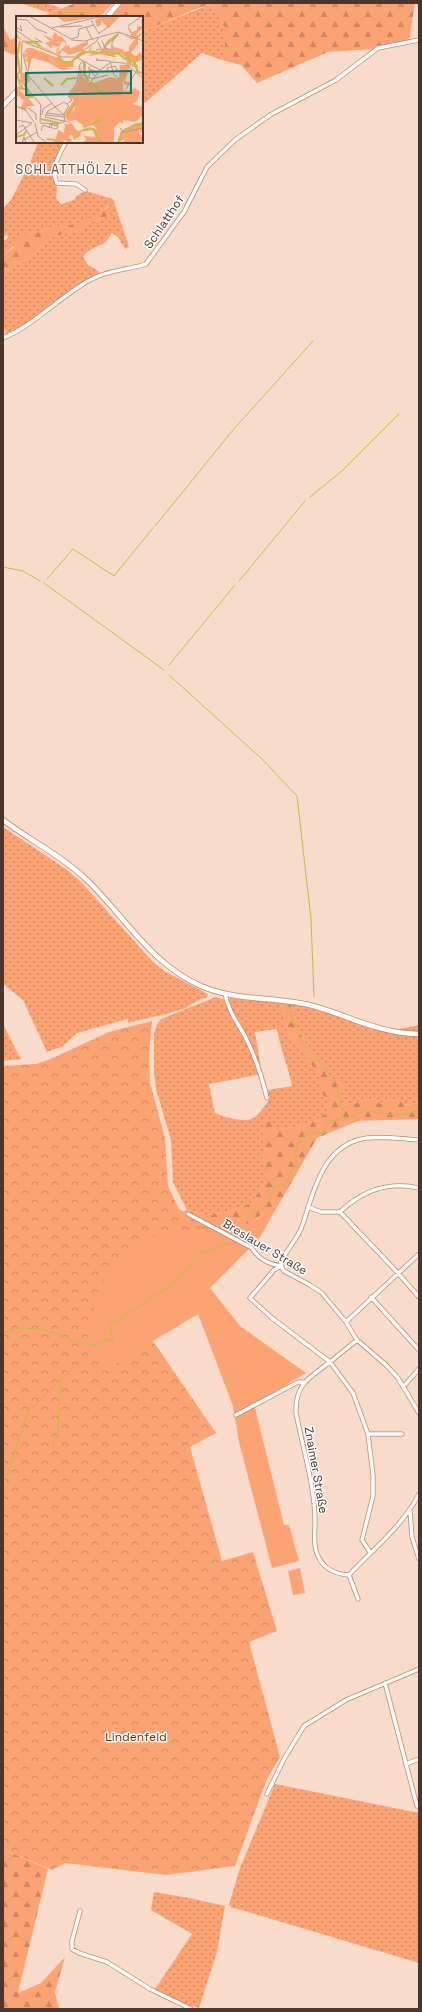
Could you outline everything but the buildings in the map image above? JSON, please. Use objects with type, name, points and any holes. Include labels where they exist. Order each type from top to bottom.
[{"type":"street","points":[[108,16],[119,3]]},
{"type":"street","name":"Schlatthof","points":[[3,338],[18,331],[90,280],[106,273],[146,264],[184,212],[202,174],[225,148],[253,127],[285,106],[336,80],[374,50],[419,40]]},
{"type":"street","points":[[3,106],[16,92]]},
{"type":"street","points":[[66,143],[55,165],[54,178],[57,183],[76,184],[85,190]]},
{"type":"street","points":[[3,820],[59,857],[75,870],[88,881],[156,957],[170,968],[201,986],[225,994],[297,1002],[318,1007],[377,1028],[410,1034],[419,1034]]},
{"type":"street","points":[[225,994],[232,1016],[244,1034],[257,1063],[267,1098]]},
{"type":"street","points":[[370,1552],[362,1540],[373,1496],[373,1475],[368,1434],[353,1393],[330,1362],[284,1327],[250,1298],[274,1270],[281,1266],[281,1261],[300,1231],[319,1175],[334,1154],[344,1146],[367,1138],[419,1140]]},
{"type":"street","points":[[308,1208],[321,1212],[340,1212],[362,1195],[379,1188],[401,1186],[419,1188]]},
{"type":"street","points":[[340,1212],[419,1297]]},
{"type":"street","name":"Breslauer Straße","points":[[188,1214],[252,1248],[255,1254],[265,1261],[281,1266],[284,1271],[310,1284],[322,1293],[346,1322],[357,1340],[386,1364],[404,1386],[419,1413]]},
{"type":"street","points":[[346,1322],[371,1297],[419,1254]]},
{"type":"street","points":[[371,1297],[419,1350]]},
{"type":"street","points":[[236,1415],[298,1382],[303,1382],[357,1340]]},
{"type":"street","points":[[404,1386],[419,1368]]},
{"type":"street","name":"Znaimer Straße","points":[[303,1382],[296,1403],[296,1414],[312,1490],[315,1520],[315,1546],[318,1557],[324,1566],[339,1574],[349,1575]]},
{"type":"street","points":[[368,1434],[402,1434]]},
{"type":"street","points":[[358,1599],[349,1575],[410,1511],[419,1494]]},
{"type":"street","points":[[410,1511],[412,1537],[419,1559]]},
{"type":"street","points":[[266,1794],[284,1759],[304,1726],[346,1700],[419,1669]]},
{"type":"street","points":[[385,1683],[417,1806]]},
{"type":"street","points":[[406,1764],[419,1759]]},
{"type":"street","points":[[80,1911],[72,1941],[72,1949],[79,1953],[107,1962],[150,1989],[191,2009]]},
{"type":"green space","points":[[20,3],[46,3],[61,8],[50,13]]},
{"type":"green space","points":[[76,3],[114,3],[100,16],[42,16]]},
{"type":"green space","points":[[123,3],[415,3],[409,41],[374,49],[328,52],[257,83],[241,65],[225,61],[225,28],[211,4],[143,32],[143,16],[109,16]]},
{"type":"green space","points":[[211,4],[225,28],[225,61],[202,53],[145,103],[143,101],[143,32]]},
{"type":"green space","points":[[3,26],[10,40],[16,37],[16,54],[13,55],[3,50]]},
{"type":"green space","points":[[38,143],[65,143],[53,174],[57,187],[56,198],[61,204],[74,200],[76,196],[86,191],[113,199],[129,247],[125,249],[118,237],[112,233],[107,241],[90,250],[83,257],[88,265],[100,272],[64,295],[17,331],[6,335],[3,325],[3,274],[27,259],[55,236],[83,230],[85,226],[110,215],[109,205],[98,215],[92,218],[59,227],[55,225],[34,234],[27,233],[3,256],[3,241],[8,238],[7,235],[3,236],[3,209],[11,200],[30,163]]},
{"type":"green space","points":[[110,205],[110,215],[86,226],[83,230],[55,236],[27,259],[3,274],[3,256],[14,247],[15,238],[27,233],[34,234],[55,225],[59,227],[80,222],[98,214]]},
{"type":"green space","points":[[3,827],[66,869],[81,882],[152,961],[164,971],[208,994],[206,998],[183,1009],[170,1013],[128,1023],[128,1019],[77,1033],[63,1046],[47,1052],[23,1000],[3,984]]},
{"type":"green space","points":[[216,997],[228,1001],[231,997],[279,1002],[286,1021],[288,1032],[320,1077],[322,1093],[327,1101],[328,1111],[323,1115],[310,1122],[282,1129],[275,1129],[266,1118],[267,1148],[262,1158],[266,1166],[266,1181],[251,1203],[224,1213],[206,1215],[187,1210],[173,1182],[171,1140],[156,1089],[154,1072],[154,1034],[157,1024],[161,1019]],"holes":[[[277,1029],[292,1086],[268,1090],[269,1100],[259,1114],[251,1119],[241,1120],[215,1113],[209,1084],[262,1074],[255,1032]]]},
{"type":"green space","points":[[279,1002],[291,1004],[298,1030],[312,1053],[332,1079],[345,1083],[338,1101],[343,1105],[374,1099],[381,1103],[400,1100],[404,1105],[419,1103],[419,1119],[358,1121],[317,1138],[268,1223],[261,1215],[250,1225],[233,1218],[210,1228],[183,1212],[187,1210],[206,1215],[224,1213],[251,1203],[266,1181],[266,1166],[262,1158],[267,1148],[261,1140],[266,1117],[275,1129],[282,1129],[310,1122],[328,1111],[325,1098],[316,1090],[320,1085],[320,1077],[288,1032],[286,1021]]},
{"type":"green space","points":[[291,1004],[307,1007],[386,1032],[419,1036],[419,1103],[404,1105],[400,1100],[381,1103],[374,1099],[343,1105],[338,1101],[344,1084],[332,1079],[312,1053],[298,1030]]},
{"type":"green space","name":"Lindenfeld","points":[[152,1021],[149,1056],[150,1083],[165,1138],[168,1186],[179,1209],[209,1228],[88,1337],[103,1371],[153,1341],[216,1433],[190,1447],[222,1561],[253,1552],[277,1631],[249,1642],[280,1757],[266,1781],[235,1866],[166,1875],[65,1863],[52,1870],[3,1849],[3,1066],[36,1064],[53,1058],[109,1032]]},
{"type":"green space","points":[[3,1024],[19,1056],[22,1059],[3,1061]]},
{"type":"green space","points":[[419,1025],[419,1032],[393,1030]]},
{"type":"green space","points":[[262,1215],[268,1223],[255,1246],[249,1249],[210,1288],[240,1326],[306,1373],[254,1404],[284,1525],[289,1525],[299,1561],[272,1568],[239,1442],[233,1406],[198,1314],[102,1372],[87,1339],[99,1286],[149,1237],[210,1228],[215,1220],[233,1218],[250,1225]]},
{"type":"green space","points":[[300,1568],[305,1593],[293,1595],[288,1571]]},
{"type":"green space","points":[[275,1784],[419,1813],[419,1963],[231,1907],[229,1905],[240,1868]]},
{"type":"green space","points":[[3,1849],[48,1869],[18,1993],[41,1983],[65,1957],[55,1992],[59,2009],[3,2009]]},
{"type":"green space","points":[[154,1892],[225,1906],[217,1952],[199,2008],[183,2004],[155,1989],[192,1934],[151,1910]]},
{"type":"waterway","points":[[55,16],[67,12],[89,13],[102,3]]},
{"type":"waterway","points":[[3,49],[10,52],[16,49]]},
{"type":"waterway","points":[[155,526],[233,430],[313,341]]},
{"type":"waterway","points":[[310,497],[342,471],[399,414]]},
{"type":"waterway","points":[[239,581],[305,501]]},
{"type":"waterway","points":[[47,579],[73,549],[114,576],[153,528]]},
{"type":"waterway","points":[[3,567],[23,571],[40,581]]},
{"type":"waterway","points":[[44,583],[164,670]]},
{"type":"waterway","points":[[169,665],[235,585]]},
{"type":"waterway","points":[[169,675],[262,759],[297,796],[311,919],[314,997]]},
{"type":"waterway","points":[[290,1008],[300,1038],[337,1084],[343,1116]]},
{"type":"waterway","points":[[251,1213],[266,1205],[273,1188],[287,1183],[290,1173],[296,1165],[296,1148],[305,1133],[324,1133],[328,1123],[344,1117],[351,1118],[362,1112],[400,1115],[419,1111]]},
{"type":"waterway","points":[[3,1482],[7,1476],[28,1412],[95,1345],[113,1339],[109,1326],[175,1283],[200,1253],[229,1244]]},
{"type":"waterway","points":[[3,1331],[8,1332],[21,1328],[39,1329],[59,1334],[77,1343],[95,1345]]},
{"type":"waterway","points":[[3,1335],[8,1332]]},
{"type":"waterway","points":[[52,1446],[58,1430],[61,1379]]},
{"type":"district","name":"SCHLATTHÖLZLE","points":[[72,169]]}]
